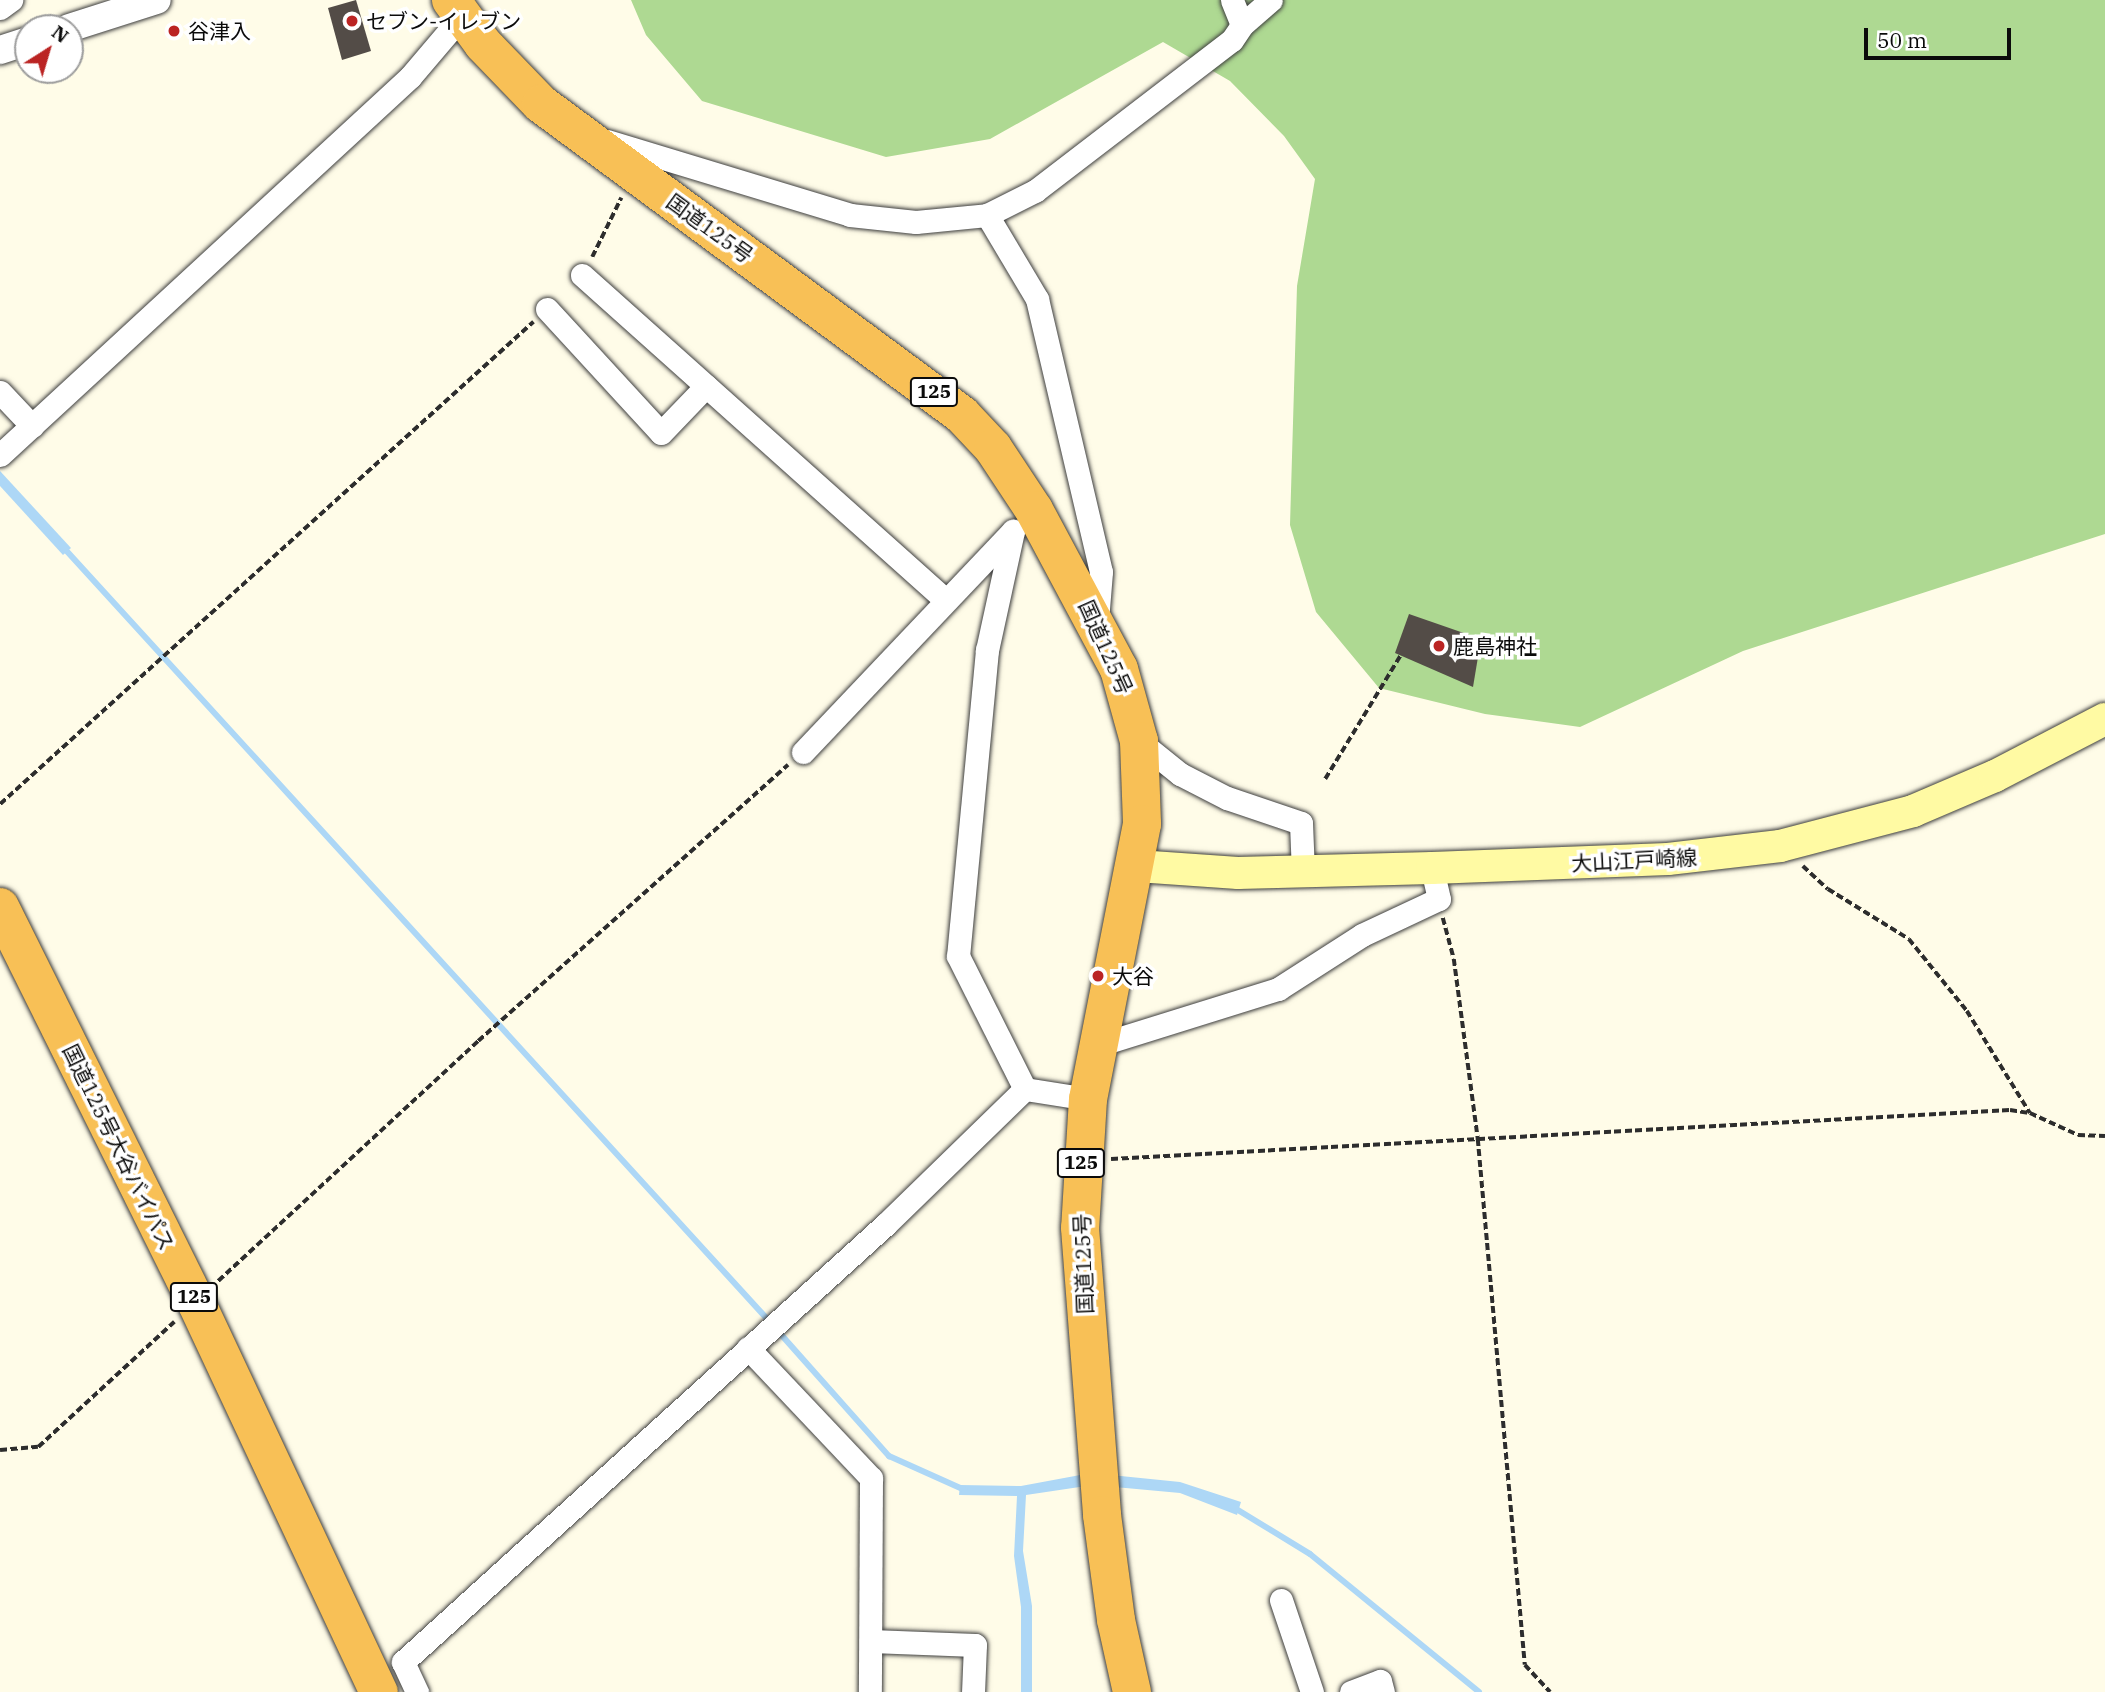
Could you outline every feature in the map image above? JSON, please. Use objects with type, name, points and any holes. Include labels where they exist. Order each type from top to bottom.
[{"type":"highway","name":"国道125号","points":[[457,8],[506,70],[589,140],[962,415],[993,448],[1024,521],[1097,621],[1119,669],[1139,741],[1143,810],[1138,866],[1098,1045],[1081,1161],[1084,1309],[1102,1515],[1116,1620],[1132,1692]]},
{"type":"highway","name":"国道125号大谷バイパス","points":[[0,907],[196,1302],[379,1692]]},
{"type":"main road","name":"大山江戸崎線","points":[[1138,866],[1303,872],[1433,868],[1668,859],[1780,846],[1913,811],[1995,776],[2105,719]]},
{"type":"street","points":[[0,8],[11,0]]},
{"type":"street","points":[[84,23],[157,0]]},
{"type":"street","points":[[1232,0],[1242,25]]},
{"type":"street","points":[[589,140],[610,142],[850,215],[916,222],[987,215],[1035,191],[1232,40],[1242,25],[1271,0]]},
{"type":"street","points":[[1,454],[410,77],[457,8]]},
{"type":"street","points":[[987,215],[1037,299],[1101,572],[1097,621]]},
{"type":"street","points":[[582,275],[945,598]]},
{"type":"street","points":[[547,309],[661,433],[706,386]]},
{"type":"street","points":[[0,392],[32,426]]},
{"type":"street","points":[[803,752],[945,598],[1024,521]]},
{"type":"street","points":[[1024,521],[987,650],[958,956],[1025,1089]]},
{"type":"street","points":[[1139,741],[1192,780],[1227,798],[1301,823],[1303,872]]},
{"type":"street","points":[[1098,1045],[1279,989],[1362,935],[1438,900],[1433,868]]},
{"type":"street","points":[[1025,1089],[1088,1099]]},
{"type":"street","points":[[417,1692],[403,1662],[789,1311],[1025,1089]]},
{"type":"street","points":[[753,1344],[871,1478],[870,1692]]},
{"type":"street","points":[[1281,1600],[1312,1692]]},
{"type":"street","points":[[872,1641],[975,1645],[973,1692]]},
{"type":"street","points":[[1351,1692],[1380,1681],[1383,1692]]},
{"type":"path","points":[[582,275],[635,172]]},
{"type":"path","points":[[0,804],[145,669],[547,309]]},
{"type":"path","points":[[1325,779],[1400,656]]},
{"type":"path","points":[[0,1450],[38,1447],[478,1041],[803,752]]},
{"type":"path","points":[[1780,846],[1828,889],[1909,939],[1967,1012],[2030,1113]]},
{"type":"path","points":[[1438,900],[1454,960],[1478,1139],[1525,1665],[1550,1692]]},
{"type":"path","points":[[1081,1161],[2010,1110],[2030,1113],[2078,1135],[2105,1136]]},
{"type":"green space","points":[[631,0],[2105,0],[2105,534],[1743,651],[1580,727],[1485,714],[1379,688],[1316,612],[1290,525],[1297,286],[1315,179],[1284,136],[1230,81],[1163,42],[990,139],[886,157],[702,101],[646,35]]},
{"type":"water","points":[[0,471],[71,548],[63,555],[0,486]]},
{"type":"water","points":[[1091,1473],[1180,1482],[1241,1502],[1237,1515],[1180,1493],[1093,1485],[1026,1495],[1023,1551],[1032,1606],[1032,1692],[1021,1692],[1021,1607],[1014,1556],[1017,1496],[959,1495],[960,1485],[1021,1486]]},
{"type":"building","points":[[356,0],[371,51],[342,60],[328,8]]},
{"type":"building","name":"鹿島神社","points":[[1409,614],[1481,639],[1473,687],[1395,653]]},
{"type":"waterway","points":[[63,547],[770,1322]]},
{"type":"waterway","points":[[777,1330],[889,1456],[965,1490]]},
{"type":"waterway","points":[[1233,1507],[1310,1554],[1479,1692]]},
{"type":"place","name":"セブン-イレブン","points":[[352,21]]},
{"type":"place","name":"谷津入","points":[[174,31]]},
{"type":"place","name":"鹿島神社","points":[[1439,646]]},
{"type":"place","name":"大谷","points":[[1098,976]]}]
